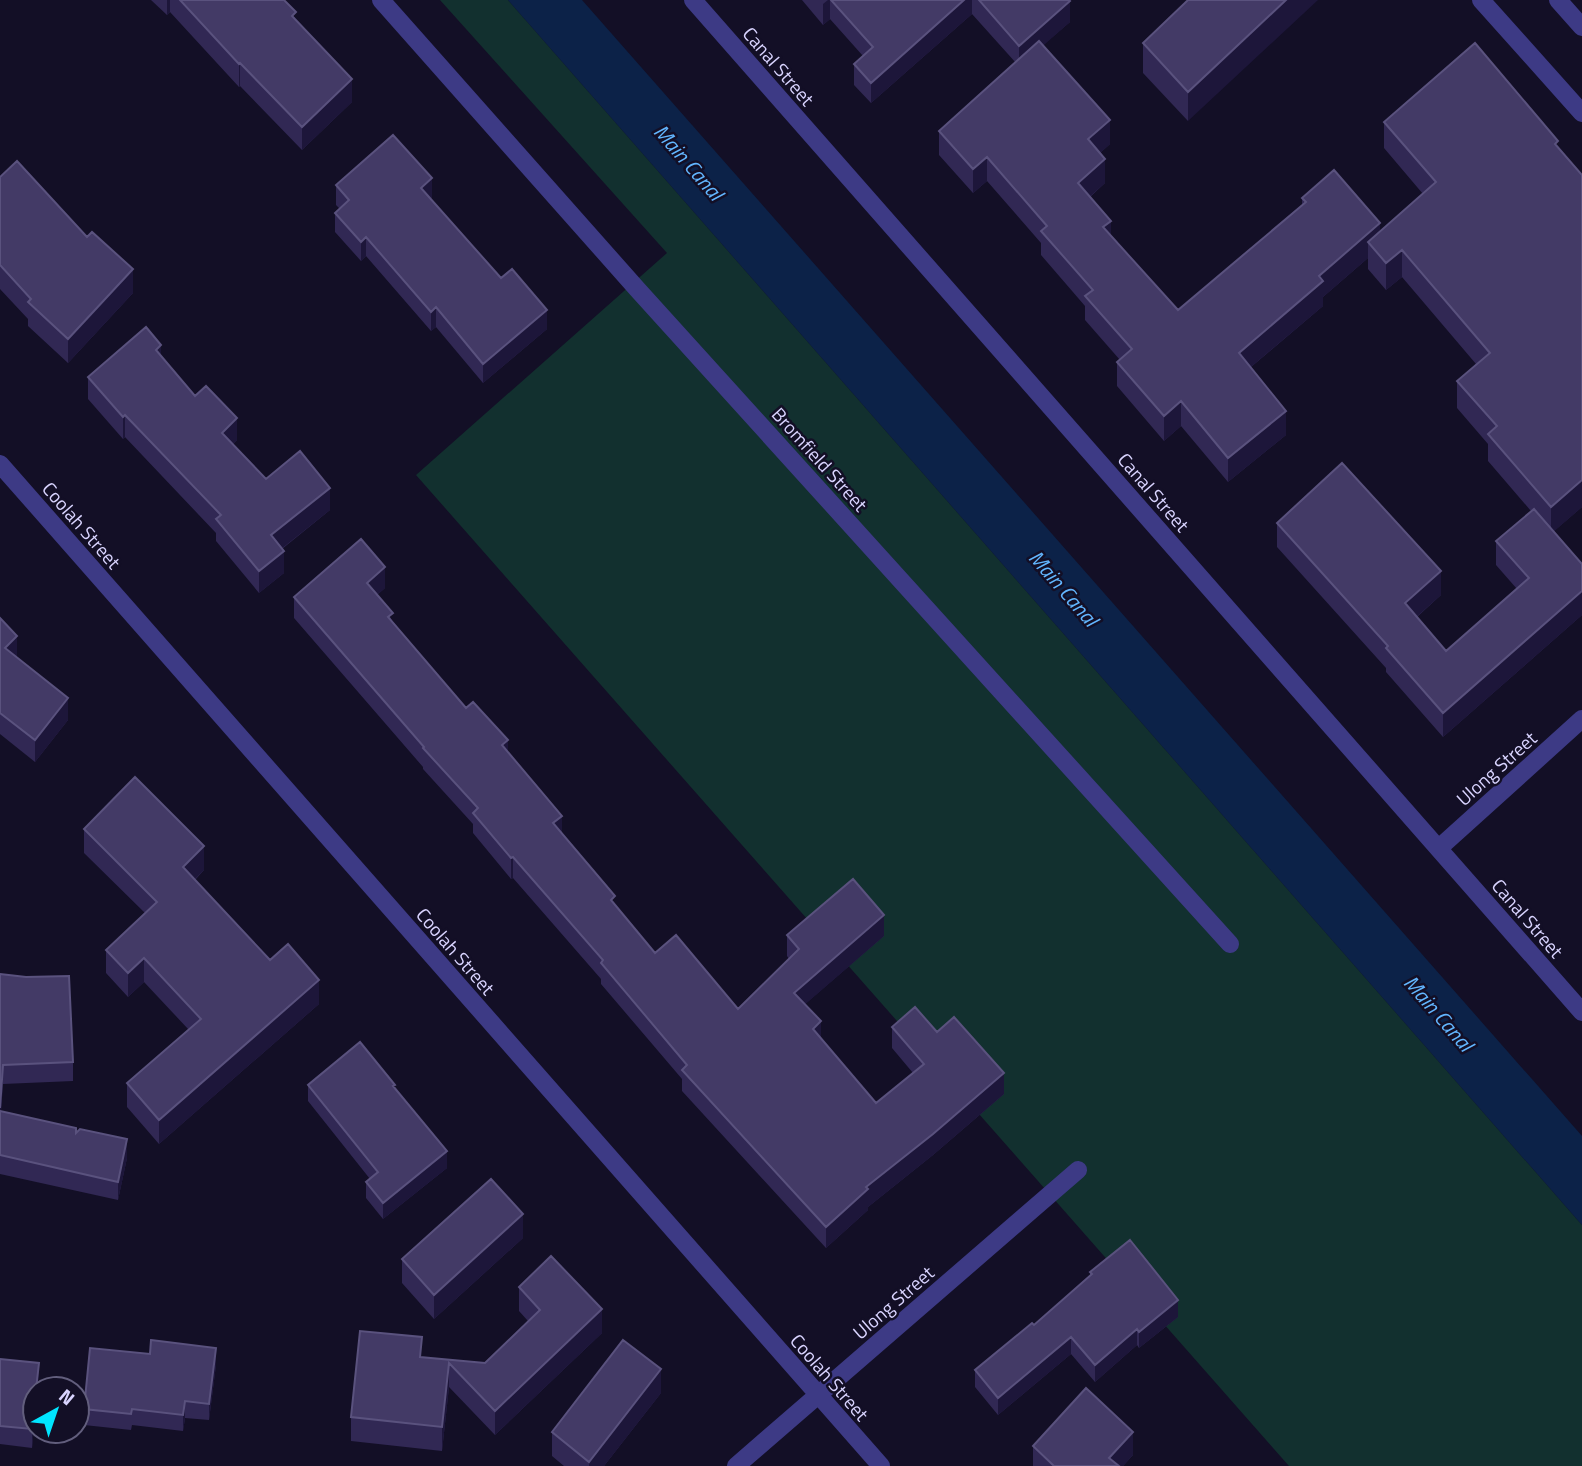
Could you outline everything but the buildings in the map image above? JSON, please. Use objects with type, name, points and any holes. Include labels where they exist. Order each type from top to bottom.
[{"type":"street","name":"Bromfield Street","points":[[381,0],[647,300],[1230,944]]},
{"type":"street","name":"Canal Street","points":[[693,0],[1582,1012]]},
{"type":"street","points":[[1481,0],[1582,113]]},
{"type":"street","points":[[1558,0],[1582,27]]},
{"type":"street","name":"Coolah Street","points":[[0,464],[881,1466]]},
{"type":"street","name":"Ulong Street","points":[[1439,848],[1582,719]]},
{"type":"street","name":"Ulong Street","points":[[736,1466],[1078,1170]]},
{"type":"green space","points":[[440,0],[508,0],[1582,1225],[1582,1466],[1289,1466],[416,475],[667,253]]},
{"type":"water","name":"Main Canal","points":[[508,0],[582,0],[1582,1136],[1582,1225]]}]
